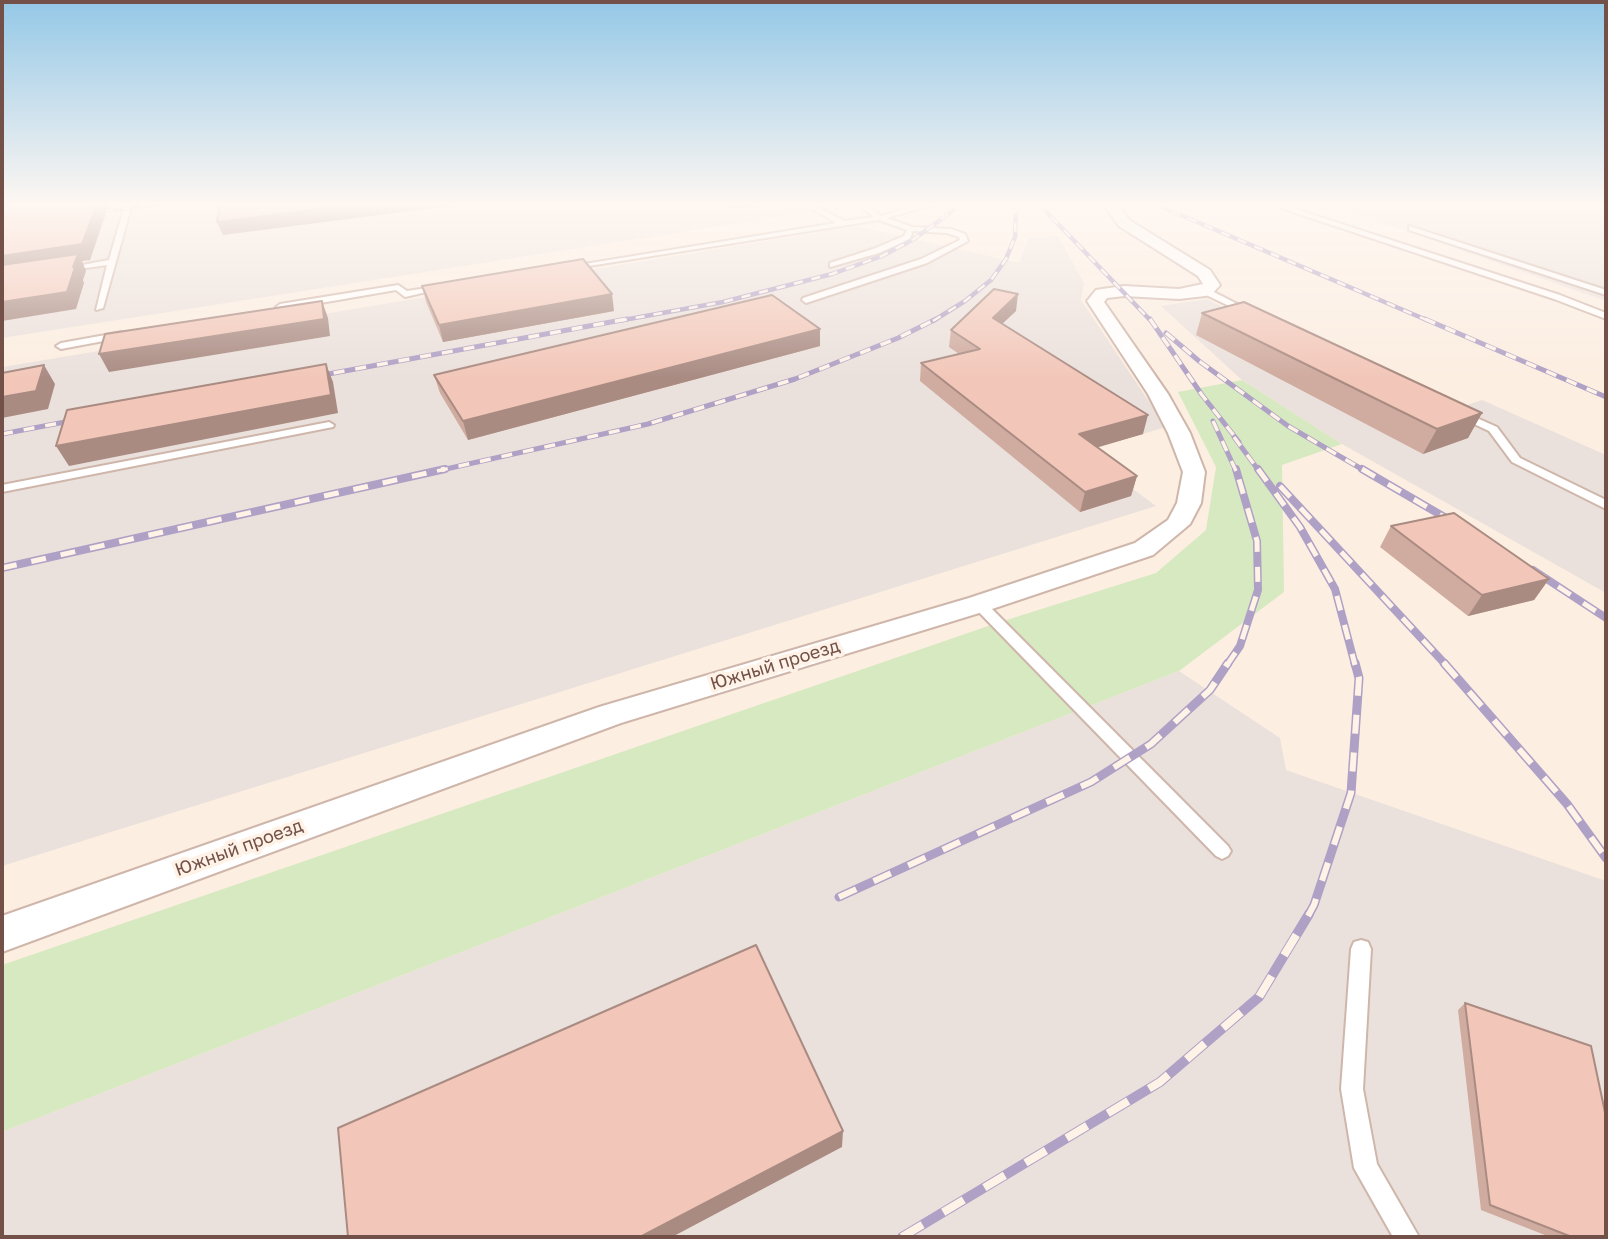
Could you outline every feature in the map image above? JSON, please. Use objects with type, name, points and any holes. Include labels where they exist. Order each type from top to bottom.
[{"type":"street","points":[[1177,262],[1204,282]]},
{"type":"street","name":"Южный проезд","points":[[2,934],[610,715],[979,604],[1144,549],[1178,524],[1189,503],[1194,472],[1180,433],[1158,394],[1095,301],[1102,294],[1124,290],[1179,294],[1204,282]]},
{"type":"lane","points":[[57,270],[112,262],[99,308]]},
{"type":"lane","points":[[556,270],[607,262]]},
{"type":"lane","points":[[833,265],[843,262]]},
{"type":"lane","points":[[806,300],[922,262]]},
{"type":"lane","points":[[1449,262],[1606,316]]},
{"type":"lane","points":[[1513,262],[1606,293]]},
{"type":"lane","points":[[1204,282],[1267,321]]},
{"type":"lane","points":[[263,310],[398,287],[405,294],[446,287]]},
{"type":"lane","points":[[61,346],[128,334]]},
{"type":"lane","points":[[1456,411],[1493,429],[1516,460],[1606,505]]},
{"type":"lane","points":[[2,489],[329,425]]},
{"type":"lane","points":[[979,604],[1222,851]]},
{"type":"lane","points":[[1361,949],[1352,1089],[1366,1168],[1407,1237]]},
{"type":"shaded area","points":[[2,262],[490,262],[2,338]]},
{"type":"shaded area","points":[[640,262],[1072,262],[1084,283],[1081,300],[1166,427],[1083,452],[1156,506],[2,866],[2,367]]},
{"type":"shaded area","points":[[1494,262],[1606,262],[1606,301]]},
{"type":"shaded area","points":[[1207,299],[1435,416],[1482,400],[1606,455],[1606,593],[1342,444],[1242,380],[1161,306]]},
{"type":"shaded area","points":[[1179,671],[1280,738],[1286,770],[1606,881],[1606,1237],[2,1237],[2,1132]]},
{"type":"green space","points":[[1242,380],[1342,444],[1282,465],[1284,592],[1179,671],[2,1132],[2,965],[997,623],[1156,573],[1206,530],[1216,467],[1178,392]]},
{"type":"building","points":[[24,262],[75,262],[67,292],[2,302],[2,265]]},
{"type":"building","points":[[566,262],[585,262],[612,294],[439,325],[422,286]]},
{"type":"building","points":[[994,289],[1018,294],[993,318],[1148,415],[1079,434],[1137,476],[1085,492],[921,363],[980,349],[951,330]]},
{"type":"building","points":[[772,295],[820,329],[463,421],[434,375]]},
{"type":"building","points":[[322,301],[324,319],[99,354],[105,334]]},
{"type":"building","points":[[1244,302],[1482,413],[1437,429],[1202,313]]},
{"type":"building","points":[[326,364],[331,395],[56,446],[67,410]]},
{"type":"building","points":[[44,365],[36,391],[2,397],[2,373]]},
{"type":"building","points":[[1454,513],[1549,579],[1482,595],[1391,526]]},
{"type":"building","points":[[756,945],[843,1131],[640,1237],[348,1237],[338,1128]]},
{"type":"building","points":[[1465,1003],[1591,1046],[1606,1117],[1606,1237],[1572,1237],[1490,1205]]},
{"type":"railway","points":[[618,321],[723,302],[832,274],[866,262]]},
{"type":"railway","points":[[933,321],[965,301],[991,280],[1004,262]]},
{"type":"railway","points":[[1094,262],[1151,321]]},
{"type":"railway","points":[[1290,262],[1429,321]]},
{"type":"railway","points":[[312,377],[627,319]]},
{"type":"railway","points":[[437,471],[648,424],[795,379],[898,338],[936,319]]},
{"type":"railway","points":[[1150,319],[1202,395],[1239,442]]},
{"type":"railway","points":[[1425,319],[1606,397]]},
{"type":"railway","points":[[1166,333],[1199,361],[1288,426],[1365,471]]},
{"type":"railway","points":[[2,434],[81,419]]},
{"type":"railway","points":[[1213,421],[1236,471]]},
{"type":"railway","points":[[1234,437],[1259,471]]},
{"type":"railway","points":[[2,568],[445,469]]},
{"type":"railway","points":[[1227,665],[1240,646],[1258,590],[1257,541],[1236,469]]},
{"type":"railway","points":[[1258,469],[1300,527],[1335,589],[1355,665]]},
{"type":"railway","points":[[1362,469],[1458,525]]},
{"type":"railway","points":[[1280,486],[1446,665]]},
{"type":"railway","points":[[1533,570],[1606,618]]},
{"type":"railway","points":[[839,897],[1091,782],[1151,744],[1210,690],[1228,663]]},
{"type":"railway","points":[[1308,916],[1351,793],[1359,678],[1355,663]]},
{"type":"railway","points":[[1444,663],[1567,804],[1606,858]]},
{"type":"railway","points":[[902,1237],[1160,1082],[1259,997],[1309,914]]}]
